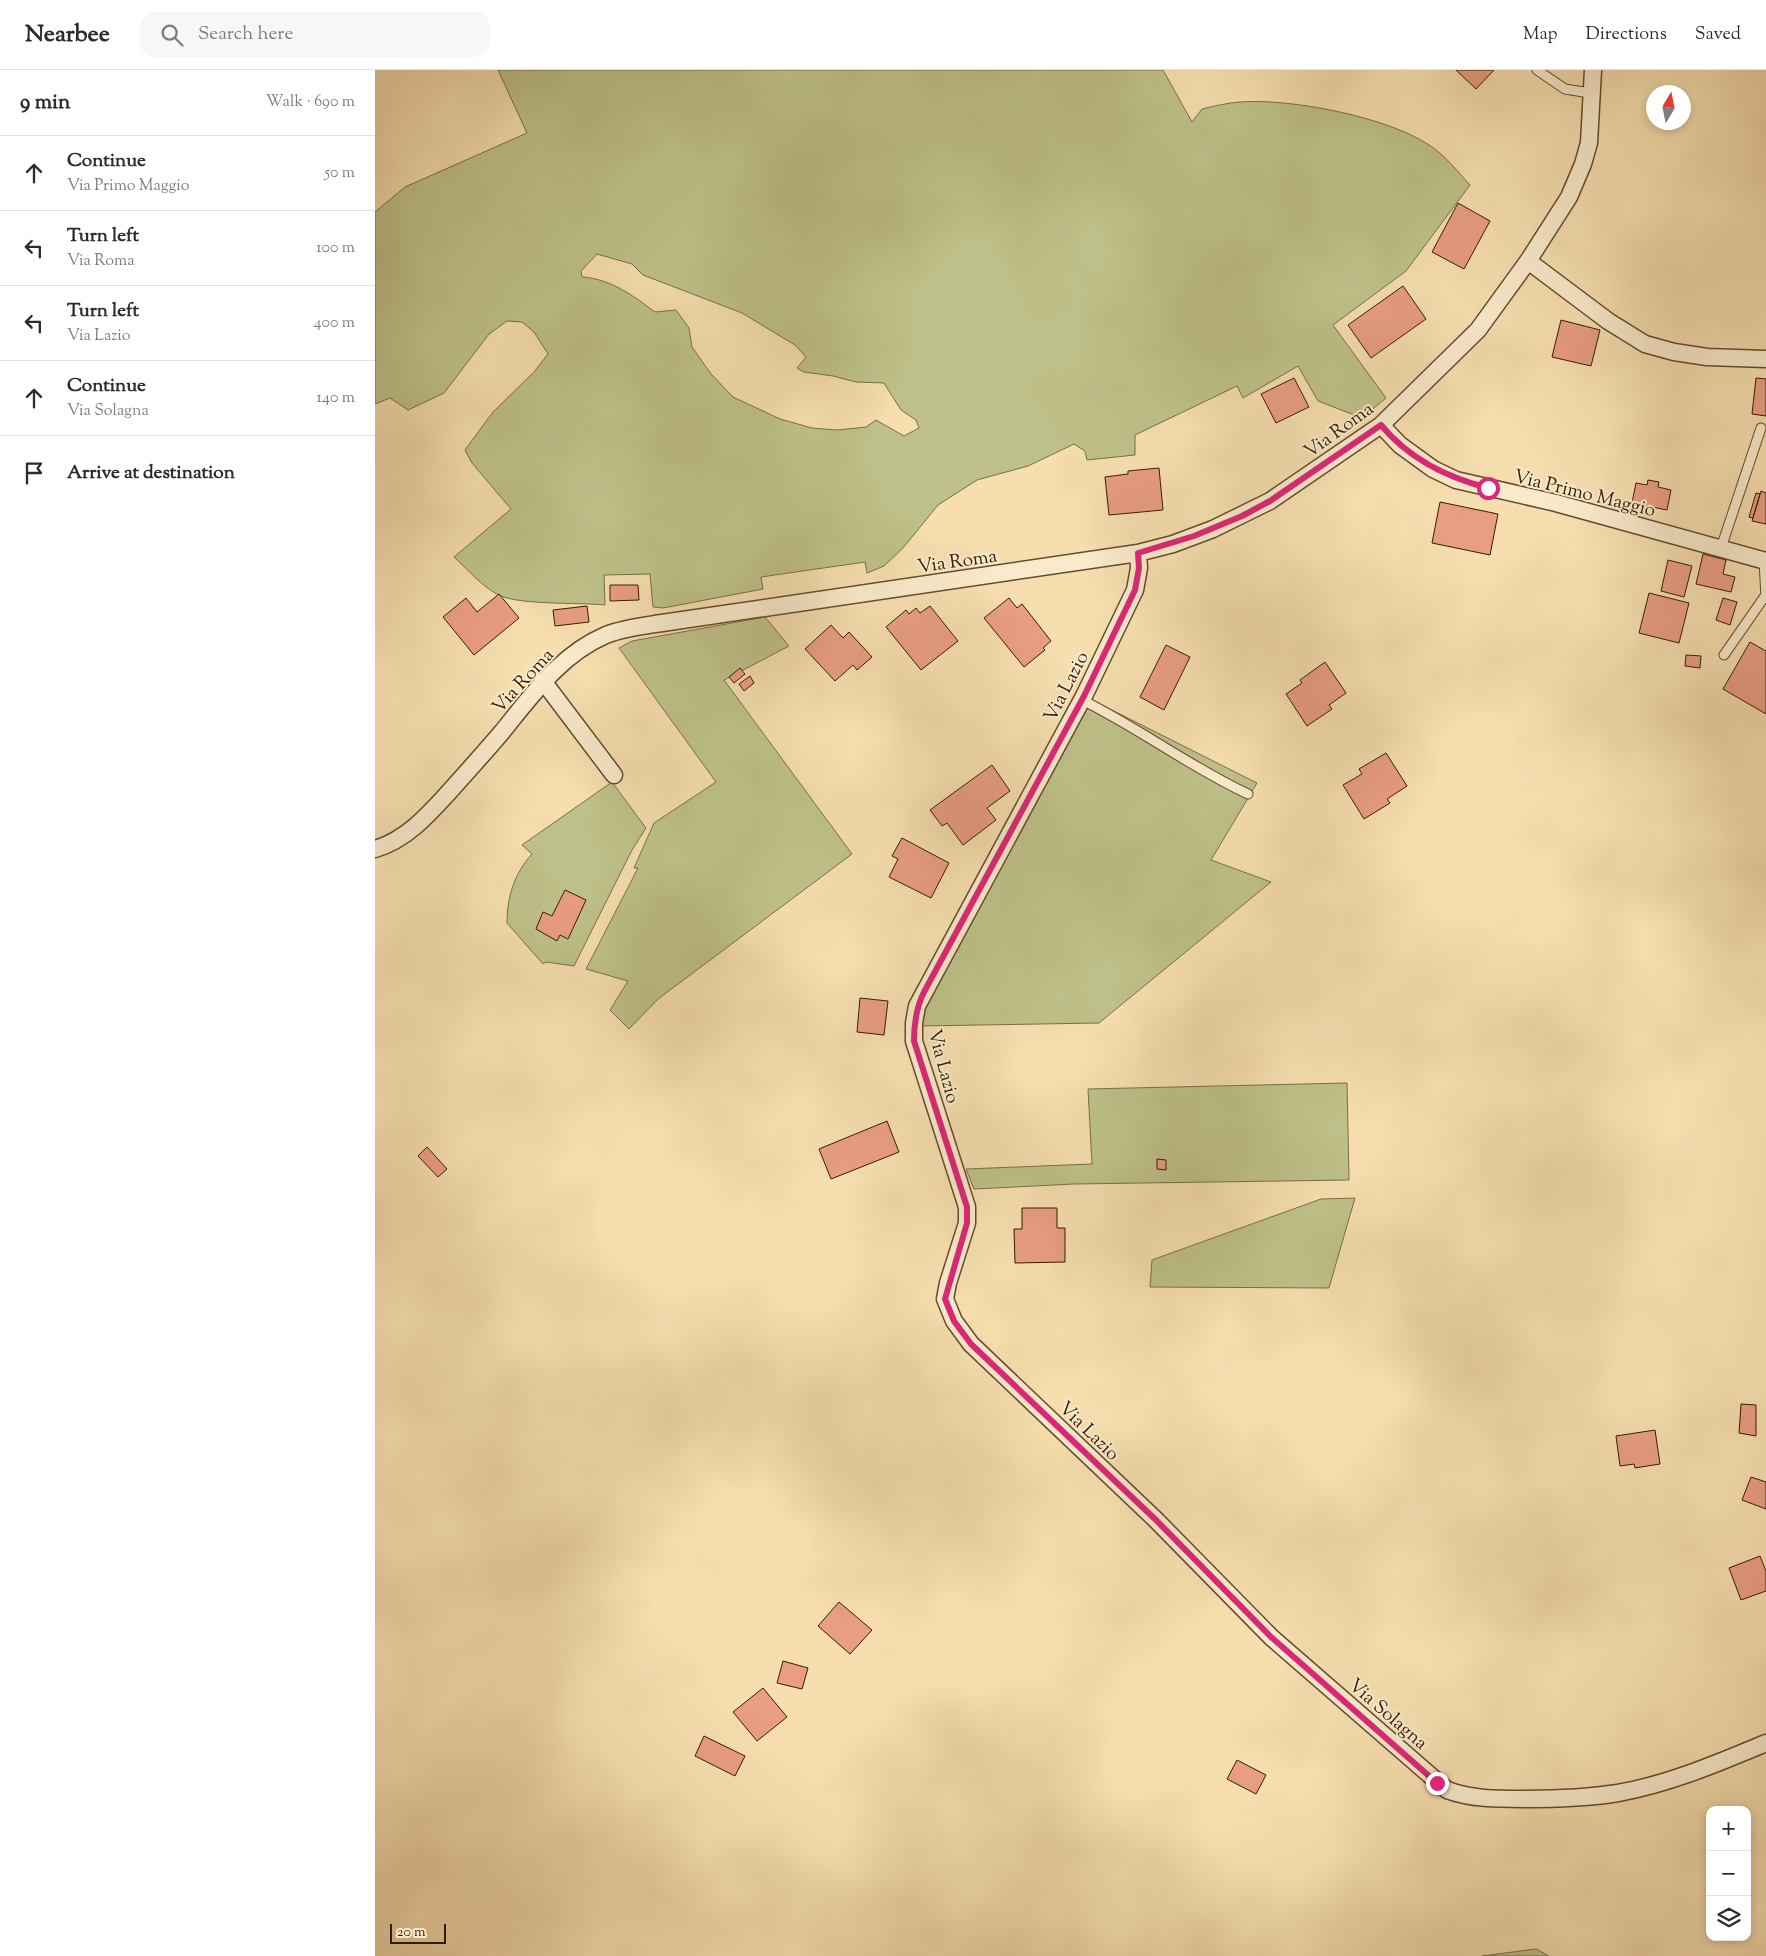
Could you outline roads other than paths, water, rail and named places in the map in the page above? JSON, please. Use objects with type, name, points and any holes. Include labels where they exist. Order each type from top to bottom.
[{"type":"street","name":"Via Roma","points":[[375,849],[393,842],[432,811],[475,763],[543,681],[563,662],[590,643],[624,629],[1138,553],[1194,536],[1263,505],[1381,425],[1478,330],[1528,261],[1569,197],[1583,164],[1589,143],[1590,93],[1593,70]]},
{"type":"street","points":[[1528,261],[1608,321],[1645,344],[1674,352],[1707,357],[1766,359]]},
{"type":"street","name":"Via Primo Maggio","points":[[1381,425],[1399,445],[1433,469],[1456,480],[1556,503],[1765,560]]},
{"type":"street","name":"Via Lazio","points":[[1138,553],[1139,568],[1135,590],[1082,700],[917,1006],[914,1023],[914,1041],[967,1207],[967,1223],[945,1299],[954,1321],[971,1344],[1156,1520]]},
{"type":"street","points":[[543,681],[613,776]]},
{"type":"street","name":"Via Solagna","points":[[1156,1520],[1271,1637],[1437,1783],[1460,1795],[1495,1799],[1550,1799],[1618,1793],[1707,1767],[1766,1743]]},
{"type":"lane","points":[[1537,70],[1565,89],[1590,93]]},
{"type":"lane","points":[[1721,548],[1761,428]]},
{"type":"lane","points":[[1724,655],[1765,597],[1765,560]]},
{"type":"lane","points":[[1082,700],[1120,719],[1210,775],[1248,794]]}]
